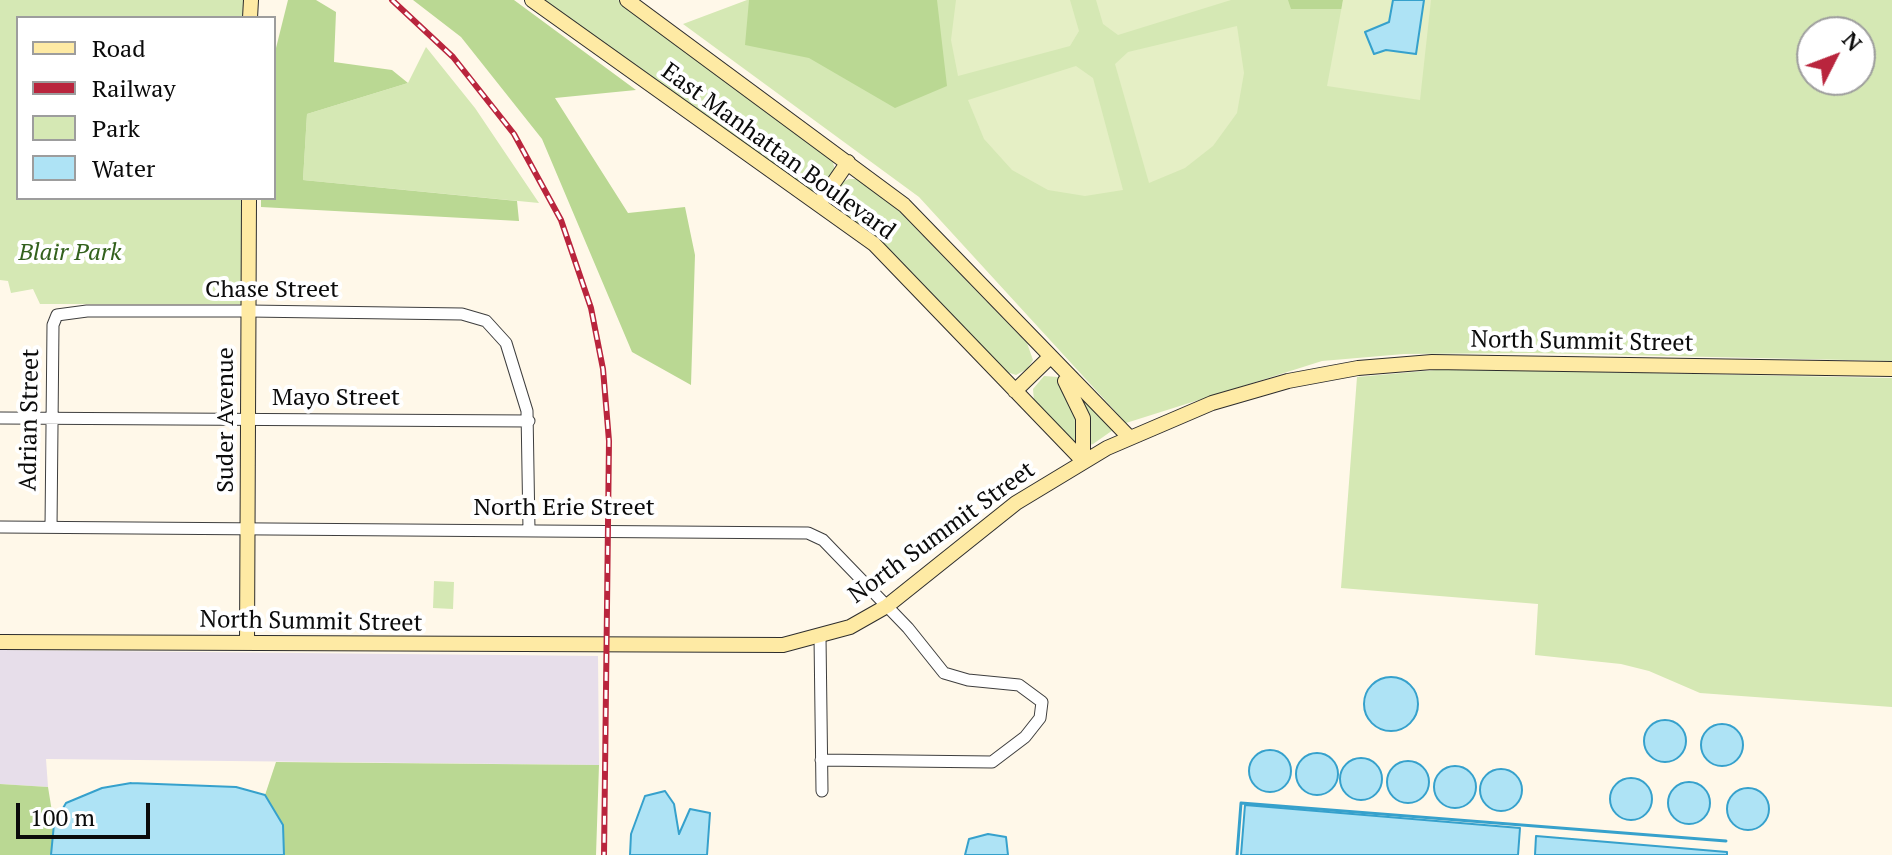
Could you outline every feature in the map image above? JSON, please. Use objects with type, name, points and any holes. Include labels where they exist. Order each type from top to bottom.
[{"type":"street","name":"East Manhattan Boulevard","points":[[532,0],[881,251],[1083,461]]},
{"type":"street","name":"East Manhattan Boulevard","points":[[627,0],[904,205],[1049,358],[1129,437]]},
{"type":"street","points":[[819,204],[848,162]]},
{"type":"street","name":"Suder Avenue","points":[[247,643],[249,200]]},
{"type":"street","name":"Chase Street","points":[[57,315],[63,311],[462,314],[486,321],[501,335],[510,353],[529,421]]},
{"type":"street","name":"Adrian Street","points":[[51,527],[53,325],[57,315]]},
{"type":"street","points":[[1015,391],[1049,358],[1074,393],[1083,418],[1083,461]]},
{"type":"street","name":"North Summit Street","points":[[0,642],[750,647],[820,637],[850,627],[887,606],[1016,503],[1083,461],[1129,437],[1248,391],[1319,374],[1385,365],[1513,361],[1892,369]]},
{"type":"street","name":"Mayo Street","points":[[0,418],[529,421]]},
{"type":"street","points":[[529,421],[529,530]]},
{"type":"street","name":"North Erie Street","points":[[0,527],[808,533],[823,540],[887,606],[944,673],[1027,688],[1042,702],[1040,718],[1025,737],[998,759],[986,763],[821,760]]},
{"type":"street","points":[[820,637],[822,791]]},
{"type":"shaded area","points":[[0,650],[598,656],[599,765],[46,759],[48,787],[0,784]]},
{"type":"green space","name":"Blair Park","points":[[0,0],[251,0],[250,16],[16,16],[16,200],[242,200],[241,304],[40,304],[33,289],[11,293],[8,281],[0,280]]},
{"type":"green space","points":[[288,0],[316,0],[336,12],[334,62],[392,70],[408,83],[307,114],[303,180],[517,201],[519,221],[261,207],[261,200],[276,200],[276,48]]},
{"type":"green space","points":[[413,0],[514,0],[636,90],[555,98],[628,213],[685,207],[695,255],[691,385],[632,352],[542,139],[461,37]]},
{"type":"green space","points":[[541,0],[618,0],[832,158],[835,171],[824,187],[813,193]]},
{"type":"green space","points":[[747,0],[1892,0],[1892,361],[1532,353],[1404,354],[1322,361],[1126,423],[919,197],[683,24]]},
{"type":"green space","points":[[749,0],[937,0],[947,86],[895,108],[809,58],[745,45]]},
{"type":"green space","points":[[956,0],[1070,0],[1079,31],[1070,46],[958,76],[951,40]]},
{"type":"green space","points":[[1096,0],[1231,0],[1118,35],[1103,24]]},
{"type":"green space","points":[[1288,0],[1343,0],[1342,9],[1291,9]]},
{"type":"green space","points":[[1343,0],[1431,0],[1420,100],[1327,86]]},
{"type":"green space","points":[[1237,26],[1244,73],[1237,113],[1213,146],[1185,168],[1149,183],[1115,64],[1128,52]]},
{"type":"green space","points":[[426,47],[475,108],[539,203],[303,180],[307,114],[408,83]]},
{"type":"green space","points":[[1076,66],[1093,78],[1123,190],[1085,196],[1048,190],[1012,170],[984,139],[968,100]]},
{"type":"green space","points":[[859,179],[893,205],[1027,343],[1033,360],[1027,369],[1016,375],[1004,371],[875,237],[841,212],[834,194],[840,183]]},
{"type":"green space","points":[[1447,369],[1892,378],[1892,707],[1700,693],[1649,671],[1621,664],[1535,655],[1538,604],[1341,588],[1357,377]]},
{"type":"green space","points":[[1044,376],[1058,377],[1071,396],[1075,406],[1078,447],[1034,401],[1033,389]]},
{"type":"green space","points":[[1078,391],[1113,430],[1090,445]]},
{"type":"green space","points":[[434,581],[454,582],[453,609],[433,608]]},
{"type":"green space","points":[[276,762],[599,765],[596,855],[284,855],[283,825],[265,795]]},
{"type":"green space","points":[[0,784],[48,787],[54,824],[51,855],[0,855]]},
{"type":"water","points":[[1393,0],[1424,0],[1416,54],[1386,50],[1374,54],[1365,32],[1389,22]]},
{"type":"water","points":[[1391,677],[1410,685],[1418,704],[1410,723],[1391,731],[1372,723],[1364,704],[1372,685]]},
{"type":"water","points":[[1665,720],[1680,726],[1686,741],[1680,756],[1665,762],[1650,756],[1644,741],[1650,726]]},
{"type":"water","points":[[1722,724],[1737,730],[1743,745],[1737,760],[1722,766],[1707,760],[1701,745],[1707,730]]},
{"type":"water","points":[[1270,750],[1285,756],[1291,771],[1285,786],[1270,792],[1255,786],[1249,771],[1255,756]]},
{"type":"water","points":[[1317,753],[1332,759],[1338,774],[1332,789],[1317,795],[1302,789],[1296,774],[1302,759]]},
{"type":"water","points":[[1361,758],[1376,764],[1382,779],[1376,794],[1361,800],[1346,794],[1340,779],[1346,764]]},
{"type":"water","points":[[1408,761],[1423,767],[1429,782],[1423,797],[1408,803],[1393,797],[1387,782],[1393,767]]},
{"type":"water","points":[[1455,766],[1470,772],[1476,787],[1470,802],[1455,808],[1440,802],[1434,787],[1440,772]]},
{"type":"water","points":[[1501,769],[1516,775],[1522,790],[1516,805],[1501,811],[1486,805],[1480,790],[1486,775]]},
{"type":"water","points":[[1631,778],[1646,784],[1652,799],[1646,814],[1631,820],[1616,814],[1610,799],[1616,784]]},
{"type":"water","points":[[1689,782],[1704,788],[1710,803],[1704,818],[1689,824],[1674,818],[1668,803],[1674,788]]},
{"type":"water","points":[[131,783],[236,787],[265,795],[283,825],[284,855],[51,855],[54,824],[66,803],[102,788]]},
{"type":"water","points":[[1748,788],[1763,794],[1769,809],[1763,824],[1748,830],[1733,824],[1727,809],[1733,794]]},
{"type":"water","points":[[665,791],[674,804],[679,834],[690,809],[710,813],[707,855],[630,855],[631,834],[645,796]]},
{"type":"water","points":[[1245,805],[1520,828],[1518,855],[1241,855]]},
{"type":"water","points":[[988,834],[1006,837],[1008,855],[965,855],[969,839]]},
{"type":"water","points":[[1536,836],[1727,852],[1727,855],[1535,855]]},
{"type":"waterway","points":[[1237,855],[1241,803],[1726,841]]},
{"type":"railway","points":[[392,0],[453,57],[514,134],[561,220],[591,308],[603,369],[609,441],[604,855]]}]
